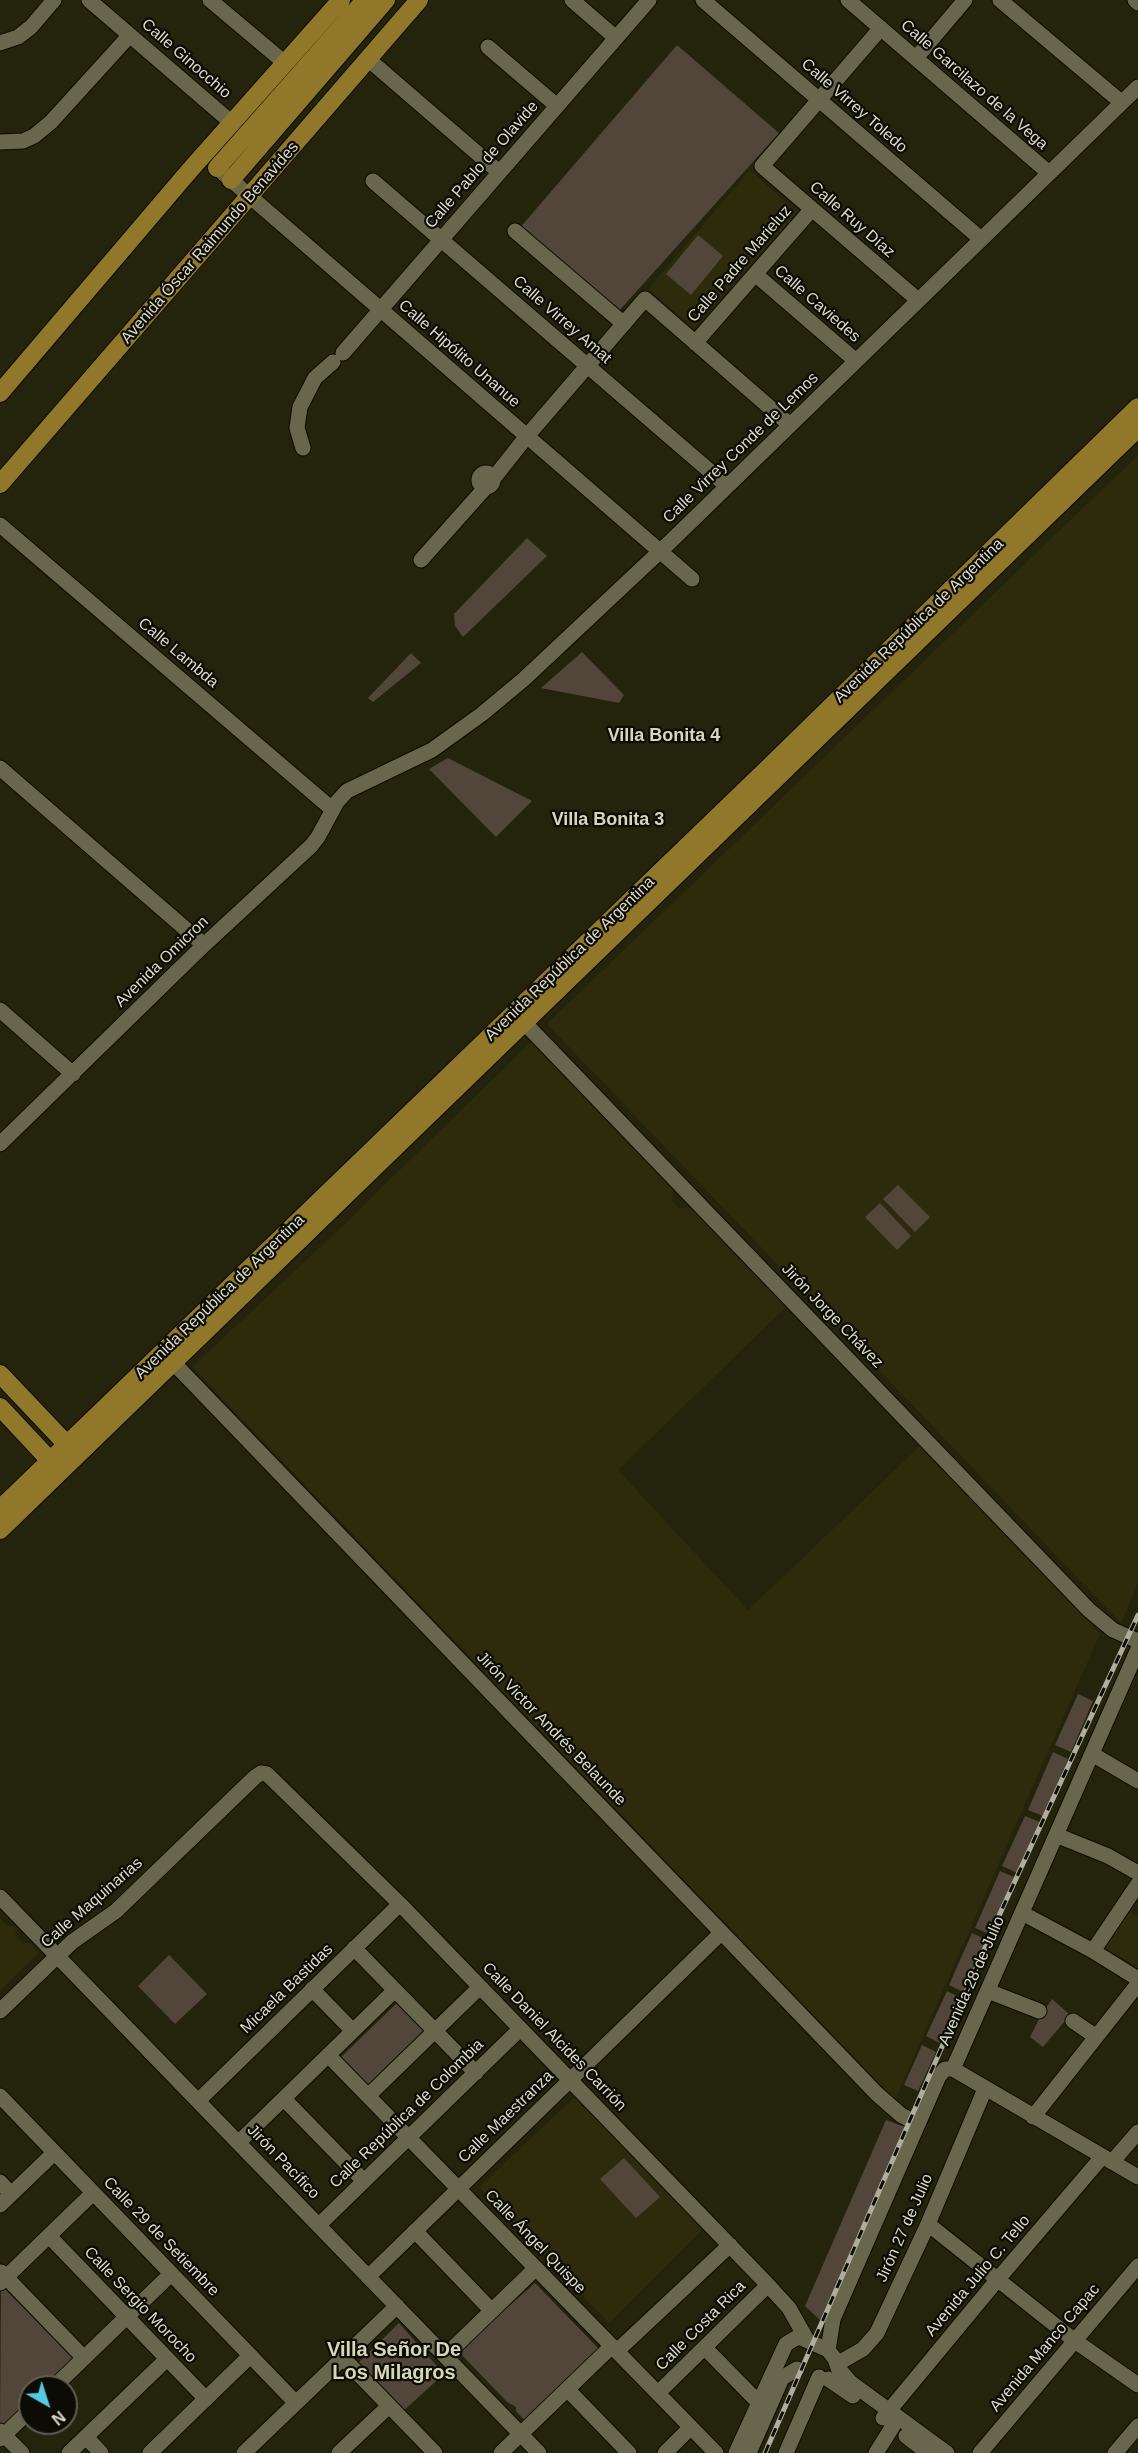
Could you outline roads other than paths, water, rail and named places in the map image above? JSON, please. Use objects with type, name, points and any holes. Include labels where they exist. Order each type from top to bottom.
[{"type":"main road","points":[[0,393],[202,156],[341,0]]},
{"type":"main road","points":[[224,174],[365,0]]},
{"type":"main road","name":"Avenida Óscar Raimundo Benavides","points":[[224,174],[386,0]]},
{"type":"main road","name":"Avenida Óscar Raimundo Benavides","points":[[0,484],[419,0]]},
{"type":"main road","points":[[320,24],[334,36]]},
{"type":"main road","name":"Avenida República de Argentina","points":[[0,1530],[56,1466],[1071,483],[1138,407]]},
{"type":"main road","name":"Avenida República de Argentina","points":[[1071,483],[1138,428]]},
{"type":"main road","points":[[0,1374],[73,1450]]},
{"type":"main road","points":[[0,1407],[56,1466]]},
{"type":"main road","points":[[15,1424],[32,1408]]},
{"type":"main road","name":"Avenida República de Argentina","points":[[0,1509],[56,1466]]},
{"type":"street","name":"Calle Ginocchio","points":[[89,0],[232,123]]},
{"type":"street","points":[[210,0],[285,63]]},
{"type":"street","points":[[572,0],[616,38]]},
{"type":"street","name":"Calle Pablo de Olavide","points":[[303,448],[297,428],[300,407],[315,378],[338,357],[649,0]]},
{"type":"street","name":"Calle Virrey Toledo","points":[[703,0],[981,239]]},
{"type":"street","name":"Calle Garcilazo de la Vega","points":[[848,0],[1049,173]]},
{"type":"street","points":[[916,58],[965,0]]},
{"type":"street","points":[[1000,0],[1121,102]]},
{"type":"street","points":[[0,43],[18,37],[31,27],[47,3]]},
{"type":"street","points":[[819,100],[881,28]]},
{"type":"street","points":[[0,142],[23,141],[34,136],[51,122],[130,35]]},
{"type":"street","points":[[488,47],[557,106]]},
{"type":"street","points":[[368,59],[499,172]]},
{"type":"street","name":"Calle Virrey Conde de Lemos","points":[[336,804],[359,784],[432,750],[482,714],[524,679],[660,552],[1138,87]]},
{"type":"street","name":"Calle Ruy Díaz","points":[[819,100],[762,166],[918,300]]},
{"type":"street","name":"Calle Hipólito Unanue","points":[[202,156],[692,579]]},
{"type":"street","name":"Calle Virrey Amat","points":[[373,181],[727,486]]},
{"type":"street","name":"Calle Padre Marieluz","points":[[696,343],[812,209]]},
{"type":"street","points":[[515,231],[624,324]]},
{"type":"street","name":"Calle Caviedes","points":[[755,274],[856,361]]},
{"type":"street","points":[[421,560],[490,483],[527,436],[645,299],[790,425]]},
{"type":"street","name":"Calle Lambda","points":[[0,525],[336,804]]},
{"type":"street","points":[[0,768],[204,945]]},
{"type":"street","name":"Avenida Omicron","points":[[0,1144],[204,945],[310,846],[318,837],[336,804]]},
{"type":"street","points":[[0,1010],[73,1074]]},
{"type":"street","name":"Jirón Jorge Chávez","points":[[519,1018],[1089,1610],[1105,1624],[1135,1643]]},
{"type":"street","name":"Jirón Victor Andrés Belaunde","points":[[169,1357],[885,2102],[901,2115],[918,2124]]},
{"type":"street","name":"Avenida 28 de Julio","points":[[816,2344],[833,2319],[941,2072],[948,2068],[953,2069],[1092,1754],[1135,1643]]},
{"type":"street","points":[[1092,1754],[1138,1781]]},
{"type":"street","name":"Calle Daniel Alcides Carrión","points":[[261,1773],[273,1777],[400,1904],[730,2245],[789,2308],[816,2344],[831,2372]]},
{"type":"street","name":"Calle Maquinarias","points":[[0,2011],[79,1936],[116,1911],[261,1773]]},
{"type":"street","points":[[1056,1835],[1108,1856],[1138,1873]]},
{"type":"street","points":[[1093,1951],[1138,1884]]},
{"type":"street","name":"Jirón Pacífico","points":[[0,1897],[539,2453]]},
{"type":"street","name":"Micaela Bastidas","points":[[198,2101],[400,1904]]},
{"type":"street","points":[[1022,1913],[1093,1951],[1138,1981],[1033,2117]]},
{"type":"street","name":"Calle Maestranza","points":[[368,2277],[721,1933]]},
{"type":"street","points":[[354,1948],[476,2073]]},
{"type":"street","points":[[368,2096],[480,1987]]},
{"type":"street","points":[[312,1989],[353,2031]]},
{"type":"street","points":[[239,2142],[395,1990]]},
{"type":"street","points":[[988,1991],[1039,2011]]},
{"type":"street","points":[[1073,2021],[1095,2036]]},
{"type":"street","name":"Calle República de Colombia","points":[[319,2225],[520,2029]]},
{"type":"street","name":"Calle Ángel Quispe","points":[[328,2055],[717,2453]]},
{"type":"street","points":[[953,2069],[1138,2177]]},
{"type":"street","name":"Jirón 27 de Julio","points":[[831,2372],[863,2349],[876,2333],[928,2224],[985,2089]]},
{"type":"street","name":"Calle 29 de Setiembre","points":[[0,2096],[296,2403]]},
{"type":"street","points":[[284,2099],[364,2181]]},
{"type":"street","name":"Avenida Julio C. Tello","points":[[876,2453],[888,2419],[998,2279],[1107,2160],[1138,2132]]},
{"type":"street","points":[[0,2182],[6,2199],[54,2152]]},
{"type":"street","points":[[84,2358],[2,2277],[93,2193]]},
{"type":"street","points":[[928,2224],[1075,2341],[1138,2385]]},
{"type":"street","points":[[415,2231],[492,2311]]},
{"type":"street","name":"Calle Sergio Morocho","points":[[49,2236],[206,2399]]},
{"type":"street","points":[[501,2453],[567,2389],[615,2349],[730,2245]]},
{"type":"street","name":"Avenida Manco Capac","points":[[980,2453],[1138,2266]]},
{"type":"street","points":[[445,2356],[536,2268]]},
{"type":"street","points":[[66,2375],[171,2274]]},
{"type":"street","name":"Calle Costa Rica","points":[[658,2393],[768,2285]]},
{"type":"street","points":[[244,2453],[397,2306]]},
{"type":"street","points":[[749,2453],[777,2376],[784,2349],[790,2341],[796,2338],[816,2344]]},
{"type":"street","points":[[705,2348],[759,2403]]},
{"type":"street","points":[[784,2349],[786,2359],[797,2369]]},
{"type":"street","points":[[150,2453],[250,2356]]},
{"type":"street","points":[[343,2358],[435,2453]]},
{"type":"street","points":[[69,2453],[167,2359]]},
{"type":"street","points":[[736,2453],[759,2403],[777,2376],[797,2369],[831,2372],[850,2382],[928,2453]]},
{"type":"street","points":[[786,2453],[831,2372]]},
{"type":"street","points":[[567,2389],[629,2453]]},
{"type":"street","points":[[347,2450],[389,2406]]},
{"type":"street","points":[[888,2419],[947,2453]]},
{"type":"street","points":[[18,2420],[1,2435],[22,2453]]},
{"type":"street","points":[[1115,2453],[1138,2426]]},
{"type":"street","points":[[664,2453],[691,2427]]},
{"type":"street","points":[[86,2437],[101,2453]]},
{"type":"street","points":[[256,2441],[267,2453]]},
{"type":"railway","points":[[765,2453],[1002,1909],[1138,1615]]},
{"type":"district","name":"Villa Bonita 4","points":[[664,736]]},
{"type":"district","name":"Villa Bonita 3","points":[[608,820]]},
{"type":"district","name":"Villa Señor De Los Milagros","points":[[394,2362]]}]
